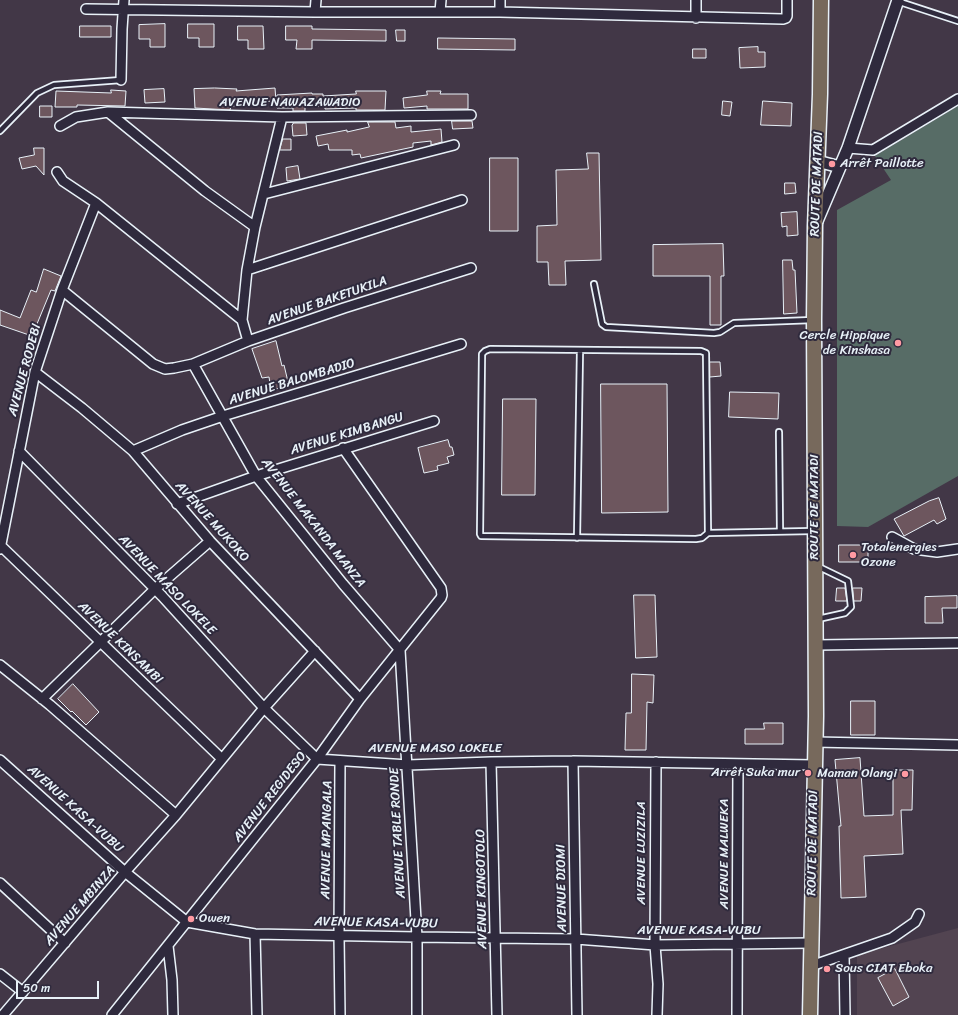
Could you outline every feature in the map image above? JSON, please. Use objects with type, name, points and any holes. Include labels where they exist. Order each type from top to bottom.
[{"type":"main road","name":"ROUTE DE MATADI","points":[[810,1015],[816,645],[814,320],[815,226],[820,94],[821,0]]},
{"type":"street","points":[[315,12],[316,0]]},
{"type":"street","points":[[440,12],[441,0]]},
{"type":"street","points":[[500,0],[500,12]]},
{"type":"street","points":[[696,0],[696,18]]},
{"type":"street","points":[[86,9],[124,5],[315,12],[500,12],[785,19],[787,16],[788,0]]},
{"type":"street","points":[[815,226],[848,148],[898,0]]},
{"type":"street","points":[[122,80],[124,5]]},
{"type":"street","points":[[848,148],[873,150],[958,99]]},
{"type":"street","points":[[108,112],[205,191],[255,227]]},
{"type":"street","name":"AVENUE NAWAZAWADIO","points":[[60,126],[76,117],[108,112],[282,117],[471,115]]},
{"type":"street","points":[[248,341],[242,320],[247,270],[255,227],[282,117]]},
{"type":"street","points":[[264,194],[454,145]]},
{"type":"street","points":[[817,162],[840,167]]},
{"type":"street","points":[[57,172],[63,181],[96,203],[242,320]]},
{"type":"street","points":[[247,270],[462,200]]},
{"type":"street","name":"AVENUE RODEBI","points":[[0,548],[35,372],[62,290],[96,203]]},
{"type":"street","name":"AVENUE BAKETUKILA","points":[[62,290],[153,364],[170,368],[193,364],[248,341],[344,308],[471,268]]},
{"type":"street","name":"AVENUE BALOMBADIO","points":[[133,451],[182,430],[223,416],[461,344]]},
{"type":"street","name":"AVENUE MAKANDA MANZA","points":[[193,364],[256,476],[343,584],[400,650]]},
{"type":"street","name":"AVENUE MUKOKO","points":[[35,372],[82,408],[133,451],[210,541],[360,699]]},
{"type":"street","name":"AVENUE KIMBANGU","points":[[177,504],[256,476],[434,420]]},
{"type":"street","name":"AVENUE REGIDESO","points":[[112,1015],[317,759],[360,699],[441,598],[442,591],[343,448]]},
{"type":"street","name":"AVENUE MASO LOKELE","points":[[19,451],[155,589],[264,708],[317,759],[408,765],[573,761],[814,765]]},
{"type":"street","points":[[892,537],[914,548],[937,552],[958,548]]},
{"type":"street","points":[[42,699],[155,589],[210,541]]},
{"type":"street","name":"AVENUE KINSAMBI","points":[[0,548],[222,759]]},
{"type":"street","points":[[816,645],[958,643]]},
{"type":"street","name":"AVENUE TABLE RONDE","points":[[400,650],[417,937],[417,1015]]},
{"type":"street","name":"AVENUE MBINZA","points":[[3,1015],[125,872],[176,815],[264,708],[315,651]]},
{"type":"street","points":[[0,665],[42,699],[176,815]]},
{"type":"street","points":[[815,742],[958,745]]},
{"type":"street","name":"AVENUE KASA-VUBU","points":[[0,760],[125,872],[187,922],[256,934],[576,939],[655,945],[812,943]]},
{"type":"street","name":"AVENUE MPANGALA","points":[[340,761],[340,1015]]},
{"type":"street","name":"AVENUE DIOMI","points":[[573,761],[577,1015]]},
{"type":"street","name":"AVENUE KINGOTOLO","points":[[491,762],[497,1015]]},
{"type":"street","name":"AVENUE LUZIZILA","points":[[656,762],[655,945],[658,984],[657,1015]]},
{"type":"street","name":"AVENUE MALWEKA","points":[[737,1015],[738,764]]},
{"type":"street","points":[[0,883],[65,943]]},
{"type":"street","points":[[811,966],[892,938],[915,922],[919,914]]},
{"type":"street","points":[[256,934],[257,1015]]},
{"type":"street","points":[[168,946],[172,980],[173,1015]]},
{"type":"street","points":[[844,955],[845,1015]]},
{"type":"street","points":[[0,974],[23,992]]},
{"type":"lane","points":[[898,0],[958,21]]},
{"type":"lane","points":[[0,130],[37,93],[54,85],[122,80]]},
{"type":"lane","points":[[594,284],[602,324],[606,327],[714,333],[720,332],[734,323],[814,320]]},
{"type":"lane","points":[[708,533],[706,353],[702,351],[490,349],[482,354],[480,534],[482,536],[696,539],[702,538],[708,533],[815,530]]},
{"type":"lane","points":[[577,538],[580,350]]},
{"type":"lane","points":[[779,432],[780,531]]},
{"type":"lane","points":[[815,619],[845,613],[851,607],[848,581],[816,566]]},
{"type":"shaded area","points":[[958,928],[958,1015],[857,1015],[857,955]]},
{"type":"green space","name":"Cercle Hippique de Kinshasa","points":[[958,106],[958,476],[868,527],[837,526],[837,210],[891,180],[875,156]]},
{"type":"building","points":[[165,24],[165,47],[150,47],[150,39],[139,39],[139,25]]},
{"type":"building","points":[[188,24],[214,24],[214,47],[199,47],[199,38],[188,38]]},
{"type":"building","points":[[80,26],[111,26],[111,37],[80,37]]},
{"type":"building","points":[[238,26],[263,26],[264,49],[248,49],[248,40],[238,40]]},
{"type":"building","points":[[286,26],[312,26],[312,29],[386,30],[386,41],[312,40],[312,49],[296,49],[297,40],[286,40]]},
{"type":"building","points":[[396,30],[405,30],[405,41],[397,41]]},
{"type":"building","points":[[438,38],[515,39],[515,50],[438,49]]},
{"type":"building","points":[[758,47],[758,52],[765,52],[765,67],[740,68],[739,48]]},
{"type":"building","points":[[693,49],[706,49],[706,58],[693,58]]},
{"type":"building","points":[[275,88],[276,101],[259,102],[259,105],[231,106],[230,110],[195,108],[194,89],[237,89],[236,91]]},
{"type":"building","points":[[164,89],[165,102],[145,103],[144,90]]},
{"type":"building","points":[[111,90],[126,91],[125,106],[77,105],[77,107],[55,107],[56,91],[111,93]]},
{"type":"building","points":[[356,91],[386,91],[385,110],[356,110],[356,108],[325,109],[325,106],[305,107],[305,111],[293,111],[293,108],[277,108],[277,95],[312,93],[323,94],[323,96],[356,94]]},
{"type":"building","points":[[427,91],[441,91],[440,94],[468,94],[468,109],[427,109],[427,106],[404,108],[403,98],[427,95]]},
{"type":"building","points":[[723,101],[732,102],[730,116],[722,115]]},
{"type":"building","points":[[763,101],[792,103],[791,126],[761,125]]},
{"type":"building","points":[[40,106],[52,106],[52,117],[40,117]]},
{"type":"building","points":[[452,121],[472,121],[473,128],[453,129]]},
{"type":"building","points":[[368,122],[395,122],[396,128],[411,126],[411,132],[441,129],[442,142],[431,145],[431,141],[413,143],[413,147],[361,158],[360,154],[352,155],[352,150],[329,150],[328,144],[318,146],[316,136],[347,130],[347,132],[369,127]]},
{"type":"building","points":[[293,123],[306,123],[307,135],[293,136]]},
{"type":"building","points":[[283,139],[291,139],[291,150],[280,150]]},
{"type":"building","points":[[34,148],[44,148],[44,175],[36,166],[22,169],[19,158],[34,155]]},
{"type":"building","points":[[587,153],[599,153],[601,260],[565,261],[566,285],[549,285],[548,262],[537,262],[537,226],[557,225],[556,170],[588,169]]},
{"type":"building","points":[[490,158],[518,158],[518,231],[490,231]]},
{"type":"building","points":[[298,166],[300,179],[287,181],[286,168]]},
{"type":"building","points":[[785,183],[795,183],[796,193],[785,194]]},
{"type":"building","points":[[797,212],[798,235],[787,236],[787,226],[782,227],[781,213]]},
{"type":"building","points":[[723,244],[724,276],[721,276],[721,325],[710,325],[710,276],[653,276],[653,245]]},
{"type":"building","points":[[783,260],[792,260],[793,270],[795,270],[797,313],[784,314]]},
{"type":"building","points":[[44,269],[61,276],[55,291],[51,290],[32,336],[0,325],[0,310],[20,318],[31,290],[36,292]]},
{"type":"building","points":[[276,341],[289,386],[271,390],[269,377],[262,378],[252,349]]},
{"type":"building","points":[[710,362],[720,362],[721,376],[710,377]]},
{"type":"building","points":[[601,384],[667,384],[668,512],[602,513]]},
{"type":"building","points":[[730,392],[779,393],[778,419],[729,417]]},
{"type":"building","points":[[503,399],[536,399],[535,495],[502,495]]},
{"type":"building","points":[[448,440],[454,455],[447,457],[449,463],[437,466],[438,470],[424,473],[418,448]]},
{"type":"building","points":[[939,498],[946,519],[937,524],[934,520],[904,536],[894,519],[929,501]]},
{"type":"building","points":[[839,545],[868,545],[868,562],[839,562]]},
{"type":"building","points":[[837,588],[845,588],[847,601],[836,601]]},
{"type":"building","points":[[853,588],[862,588],[861,601],[854,601]]},
{"type":"building","points":[[634,595],[655,595],[657,657],[636,658]]},
{"type":"building","points":[[957,596],[957,608],[942,608],[943,623],[925,623],[925,597]]},
{"type":"building","points":[[632,674],[654,675],[653,703],[647,702],[646,750],[625,750],[626,713],[631,713]]},
{"type":"building","points":[[73,684],[99,712],[86,725],[58,699]]},
{"type":"building","points":[[851,701],[875,701],[875,735],[851,735]]},
{"type":"building","points":[[764,723],[783,723],[783,744],[745,744],[745,729],[764,729]]},
{"type":"building","points":[[860,758],[864,816],[893,815],[893,770],[913,770],[912,810],[901,810],[903,854],[864,856],[866,897],[841,898],[839,826],[841,826],[835,760]]},
{"type":"building","points":[[895,969],[909,997],[893,1006],[878,978]]},
{"type":"place","name":"Arrêt Paillotte","points":[[832,164]]},
{"type":"place","name":"Cercle Hippique de Kinshasa","points":[[898,343]]},
{"type":"place","name":"Totalenergies Ozone","points":[[853,555]]},
{"type":"place","name":"Arrêt Suka mur","points":[[808,773]]},
{"type":"place","name":"Maman Olangi","points":[[905,774]]},
{"type":"place","name":"Owen","points":[[191,919]]},
{"type":"place","name":"Sous CIAT Eboka","points":[[827,969]]}]
